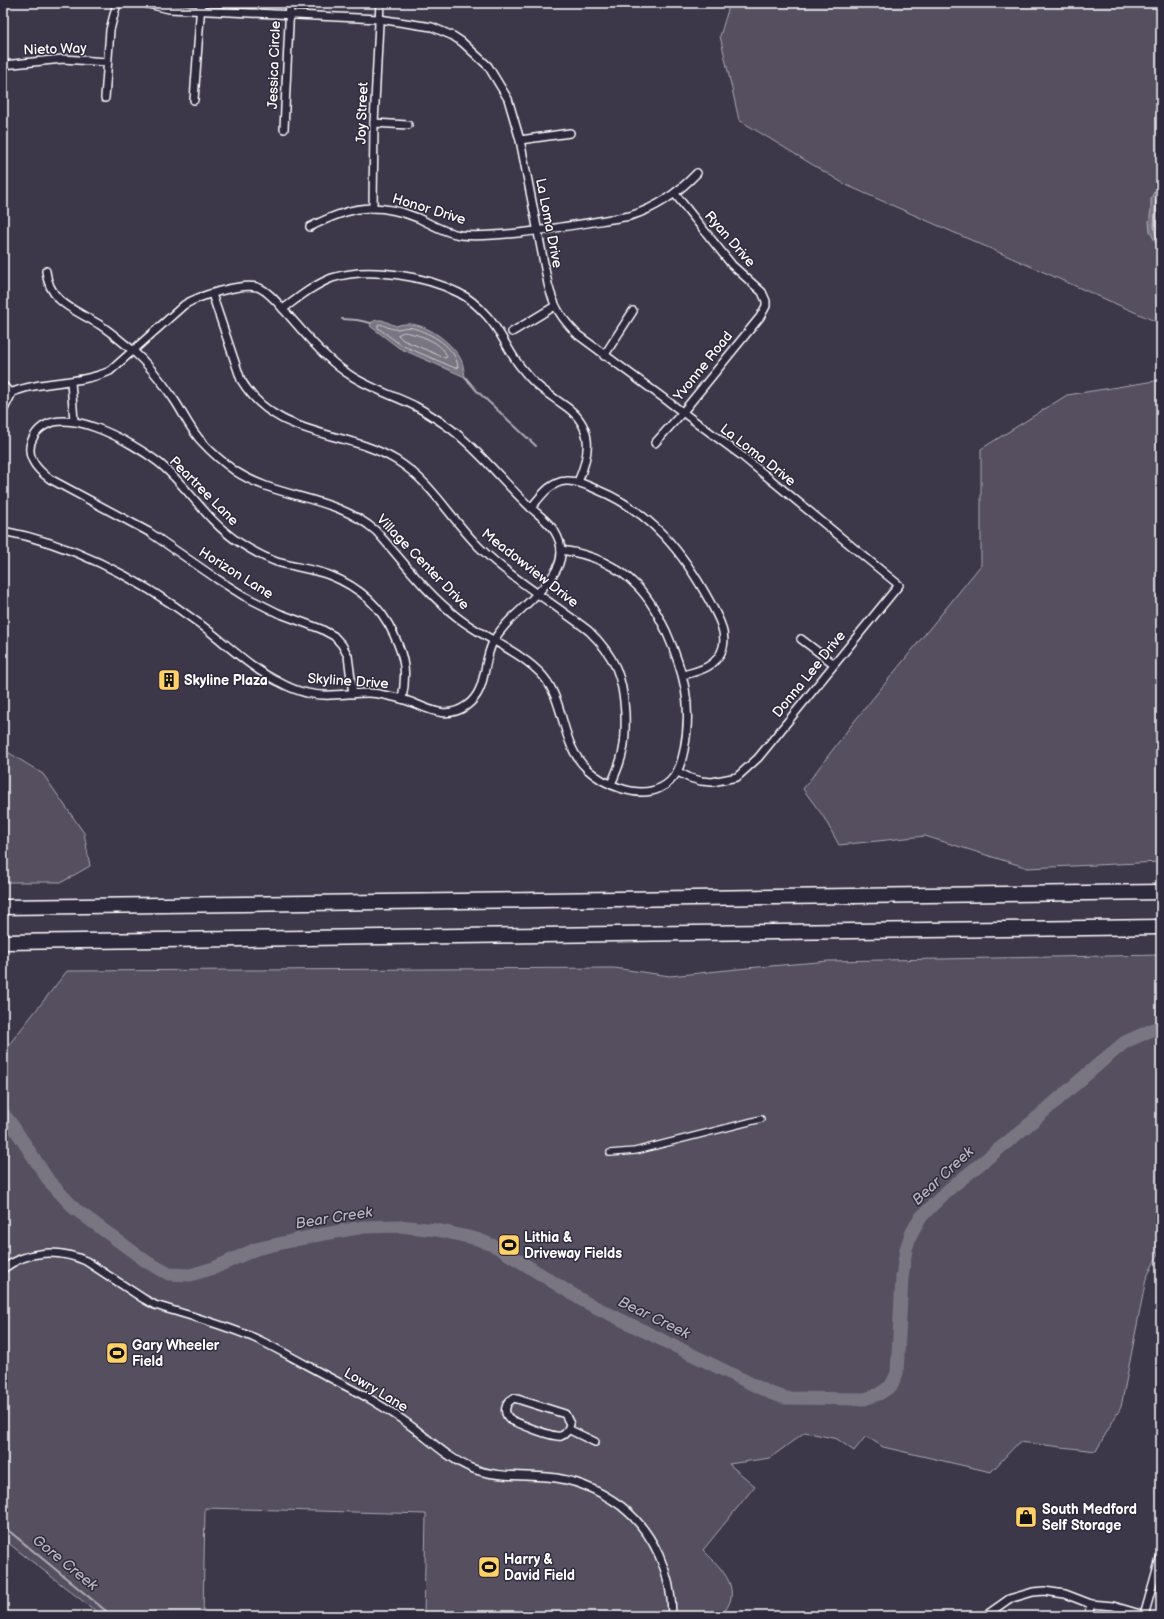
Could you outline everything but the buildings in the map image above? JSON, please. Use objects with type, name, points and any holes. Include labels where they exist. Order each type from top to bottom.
[{"type":"highway","points":[[3,907],[1161,892]]},
{"type":"highway","points":[[3,942],[1161,927]]},
{"type":"street","points":[[105,98],[110,30],[117,3]]},
{"type":"street","name":"La Loma Drive","points":[[144,3],[169,9],[200,6],[379,20],[432,27],[453,36],[472,50],[488,66],[502,87],[514,116],[520,140],[536,231],[548,284],[555,306],[561,316],[578,335],[604,356],[742,456],[899,585]]},
{"type":"street","name":"Jessica Circle","points":[[284,129],[290,3]]},
{"type":"street","name":"Joy Street","points":[[373,208],[374,124],[380,3]]},
{"type":"street","points":[[194,100],[200,6]]},
{"type":"street","name":"Nieto Way","points":[[3,65],[63,59],[107,62]]},
{"type":"street","points":[[374,124],[408,125]]},
{"type":"street","points":[[520,140],[570,133]]},
{"type":"street","name":"Honor Drive","points":[[310,227],[334,215],[359,208],[373,208],[395,210],[459,235],[488,236],[536,231],[630,216],[654,207],[675,194],[697,173]]},
{"type":"street","name":"Ryan Drive","points":[[675,194],[732,265],[762,292],[766,301]]},
{"type":"street","name":"Village Center Drive","points":[[46,271],[49,286],[58,299],[109,331],[133,351],[158,377],[202,443],[235,471],[259,484],[333,506],[364,520],[376,531],[444,606],[474,630],[524,660],[542,675],[552,689],[569,743],[574,754],[588,770],[611,784],[629,790],[650,791],[661,788],[678,772]]},
{"type":"street","points":[[10,392],[31,386],[71,382],[101,375],[110,371],[184,305],[198,298],[241,287],[257,287],[268,294],[284,309],[304,292],[334,278],[351,274],[374,272],[395,274],[429,282],[458,292],[472,302],[486,315],[498,330],[515,360],[532,380],[576,415],[584,426],[587,440],[585,465],[578,482]]},
{"type":"street","name":"Meadowview Drive","points":[[212,294],[242,380],[249,393],[256,401],[286,421],[370,447],[386,454],[405,466],[428,485],[479,547],[590,631],[606,649],[618,672],[623,690],[626,739],[619,765],[611,784]]},
{"type":"street","name":"Yvonne Road","points":[[655,443],[682,413],[760,317],[766,306],[766,301]]},
{"type":"street","points":[[512,332],[555,306]]},
{"type":"street","name":"Skyline Drive","points":[[3,531],[27,535],[47,541],[144,586],[197,622],[261,672],[279,682],[308,693],[330,695],[369,693],[402,699],[434,712],[452,712],[466,706],[476,697],[481,687],[487,655],[504,626],[538,593],[556,572],[560,562],[561,550],[555,531],[511,489],[466,442],[451,429],[415,406],[364,384],[347,374],[332,362],[284,309]]},
{"type":"street","points":[[604,356],[633,312]]},
{"type":"street","points":[[71,382],[74,421]]},
{"type":"street","points":[[3,385],[10,392],[10,399],[3,411]]},
{"type":"street","name":"Peartree Lane","points":[[73,492],[56,484],[33,464],[30,452],[32,440],[44,427],[54,422],[74,421],[128,442],[170,473],[214,522],[237,541],[277,562],[329,575],[342,581],[371,600],[388,620],[404,660],[406,682],[402,699]]},
{"type":"street","points":[[531,508],[548,488],[556,483],[566,481],[578,482],[621,501],[653,525],[671,542],[695,574],[716,613],[724,637],[724,646],[720,654],[708,668],[683,675]]},
{"type":"street","name":"Horizon Lane","points":[[73,492],[149,532],[217,580],[244,596],[278,613],[321,629],[334,636],[342,645],[348,656],[353,694]]},
{"type":"street","points":[[561,550],[588,554],[608,562],[638,586],[657,613],[683,675],[687,706],[687,732],[678,772]]},
{"type":"street","name":"Donna Lee Drive","points":[[678,772],[690,778],[712,782],[737,777],[758,758],[899,585]]},
{"type":"street","points":[[801,640],[834,664]]},
{"type":"street","points":[[610,1153],[635,1151],[761,1119]]},
{"type":"street","name":"Lowry Lane","points":[[3,1269],[16,1260],[40,1253],[60,1253],[77,1258],[86,1262],[149,1302],[259,1340],[341,1383],[386,1409],[452,1458],[472,1468],[483,1472],[506,1476],[558,1478],[592,1488],[622,1507],[639,1524],[652,1541],[660,1556],[670,1586],[672,1616]]},
{"type":"street","points":[[514,1398],[520,1398],[565,1414],[570,1424],[568,1429],[565,1434],[561,1436],[552,1435],[510,1420],[505,1413],[507,1403],[514,1398]]},
{"type":"street","points":[[568,1429],[595,1442]]},
{"type":"street","points":[[985,1616],[1009,1599],[1033,1592],[1056,1592],[1091,1604],[1113,1606],[1145,1616],[1161,1556]]},
{"type":"street","points":[[1088,1616],[1091,1604]]},
{"type":"shaded area","points":[[730,3],[1161,3],[1161,347],[1157,322],[846,185],[739,120],[720,36]]},
{"type":"shaded area","points":[[1161,380],[1161,862],[1028,868],[925,836],[839,845],[823,816],[803,789],[853,723],[981,565],[981,449],[1067,395]]},
{"type":"shaded area","points":[[3,749],[43,774],[84,833],[90,866],[62,882],[3,882]]},
{"type":"shaded area","name":"Lithia & Driveway Fields","points":[[1161,955],[1161,1248],[1146,1279],[1121,1407],[1096,1451],[1019,1442],[991,1472],[883,1447],[866,1436],[854,1451],[837,1439],[805,1432],[770,1458],[729,1464],[755,1486],[703,1550],[720,1568],[729,1582],[731,1598],[728,1606],[720,1616],[424,1616],[426,1514],[205,1508],[203,1616],[102,1616],[3,1539],[3,1040],[7,1047],[67,971],[614,968],[670,976],[829,961]]},
{"type":"water","points":[[1161,186],[1161,264],[1158,248],[1150,231],[1149,222],[1151,199],[1154,192]]},
{"type":"water","points":[[382,320],[396,326],[413,324],[440,336],[459,356],[465,377],[399,348],[370,326],[372,322]]},
{"type":"waterway","points":[[342,319],[371,323]]},
{"type":"waterway","points":[[465,377],[477,391],[536,446]]},
{"type":"waterway","name":"Bear Creek","points":[[3,1113],[49,1181],[75,1209],[147,1262],[169,1274],[190,1275],[214,1268],[256,1249],[313,1236],[364,1227],[399,1226],[437,1230],[477,1239],[497,1247],[585,1302],[770,1393],[786,1398],[865,1399],[879,1394],[891,1386],[897,1373],[902,1278],[906,1249],[911,1234],[920,1218],[947,1191],[1032,1122],[1125,1042],[1161,1026]]},
{"type":"waterway","name":"Gore Creek","points":[[3,1526],[112,1616]]},
{"type":"place","name":"Skyline Plaza","points":[[169,680]]},
{"type":"place","name":"Lithia & Driveway Fields","points":[[509,1245]]},
{"type":"place","name":"Gary Wheeler Field","points":[[117,1353]]},
{"type":"place","name":"South Medford Self Storage","points":[[1026,1517]]},
{"type":"place","name":"Harry & David Field","points":[[489,1567]]}]
